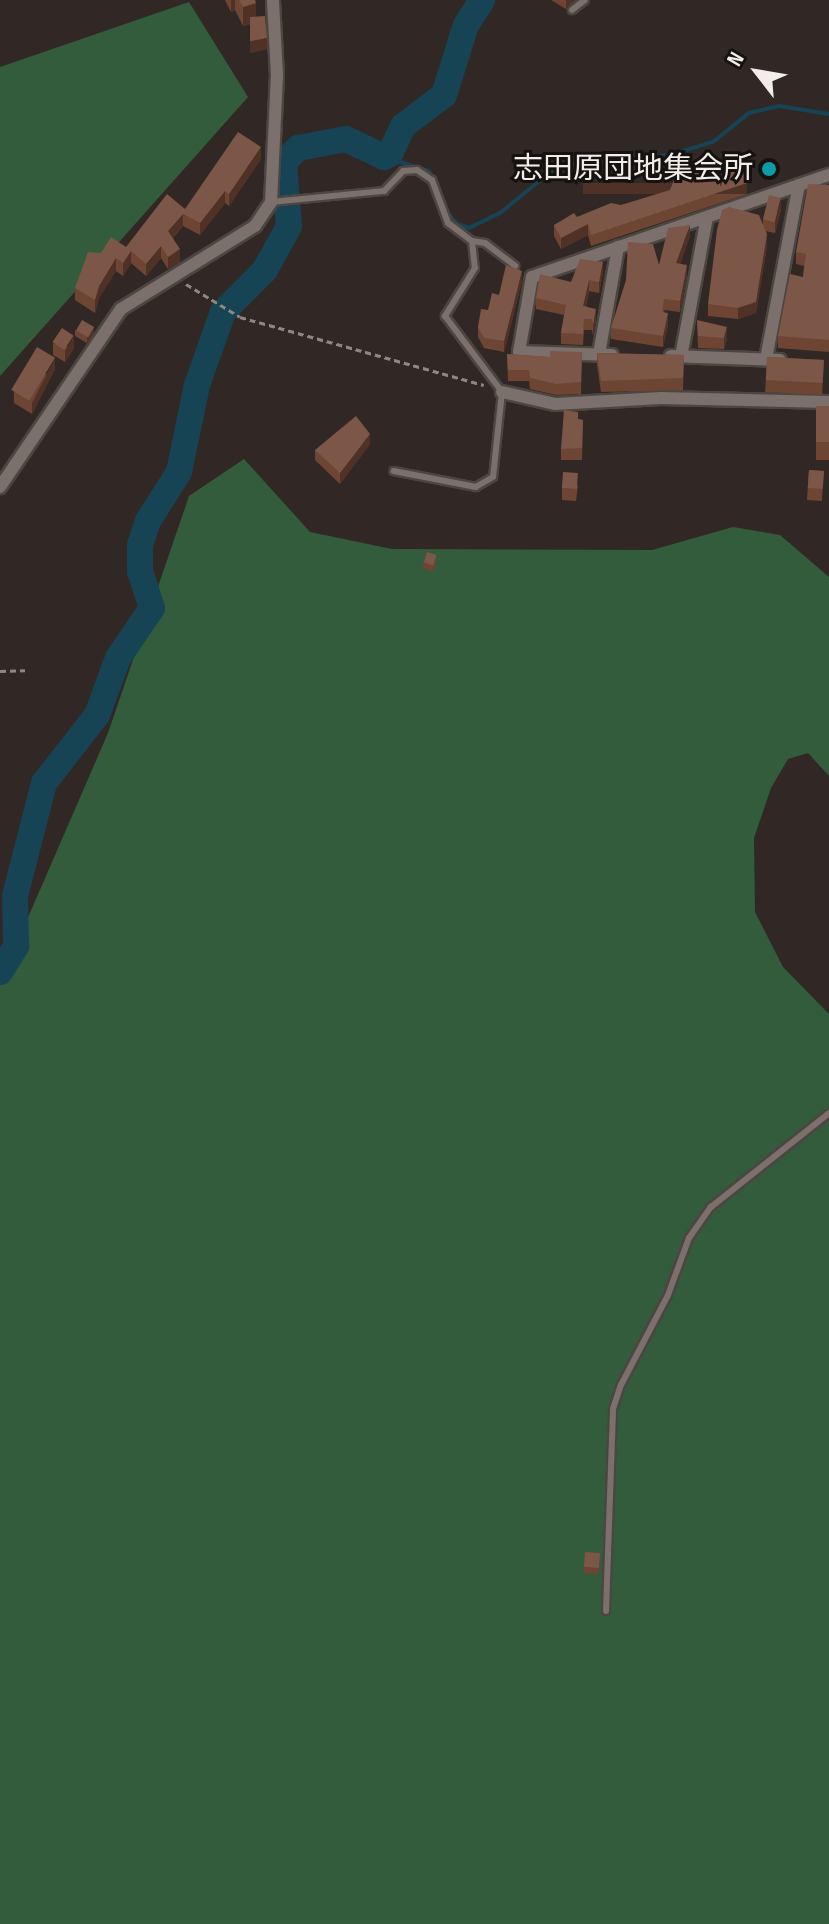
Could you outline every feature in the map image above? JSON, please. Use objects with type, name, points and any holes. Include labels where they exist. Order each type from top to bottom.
[{"type":"street","points":[[0,487],[121,309],[255,226],[276,202],[277,75],[273,0]]},
{"type":"street","points":[[626,355],[519,352],[532,277],[829,175]]},
{"type":"street","points":[[766,359],[799,185]]},
{"type":"street","points":[[681,357],[707,217]]},
{"type":"street","points":[[599,354],[618,247]]},
{"type":"street","points":[[654,356],[797,360]]},
{"type":"street","points":[[502,392],[555,404],[661,398],[829,402]]},
{"type":"lane","points":[[572,10],[585,0]]},
{"type":"lane","points":[[276,202],[384,191],[403,171],[417,170],[432,180],[448,223],[472,241],[485,243],[515,266]]},
{"type":"lane","points":[[394,471],[476,487],[493,477],[502,392],[445,316],[475,268],[472,241]]},
{"type":"lane","points":[[606,1611],[613,1409],[621,1385],[668,1295],[689,1238],[711,1207],[829,1113]]},
{"type":"path","points":[[175,277],[229,312],[502,392]]},
{"type":"path","points":[[0,671],[25,670]]},
{"type":"green space","points":[[189,2],[248,97],[0,376],[0,67]]},
{"type":"green space","points":[[244,459],[310,532],[392,549],[652,550],[733,527],[780,535],[829,577],[829,776],[808,753],[788,759],[771,788],[754,838],[755,912],[783,967],[829,1014],[829,1924],[0,1924],[0,982],[108,733],[189,496]]},
{"type":"building","points":[[239,0],[255,0],[256,3],[243,7]]},
{"type":"building","points":[[265,16],[267,38],[250,41],[250,17]]},
{"type":"building","points":[[238,132],[261,147],[229,194],[225,191],[200,223],[183,214],[168,231],[180,249],[168,257],[161,246],[146,264],[131,251],[123,263],[116,258],[99,286],[95,300],[75,288],[88,252],[101,253],[111,237],[126,247],[167,194],[185,209]]},
{"type":"building","points":[[740,165],[747,183],[591,235],[588,224],[561,238],[554,225],[574,213],[577,217],[611,203],[621,205],[670,190],[674,180],[713,166],[721,187],[724,172]]},
{"type":"building","points":[[808,184],[829,185],[829,340],[778,336],[790,274],[803,277],[806,254],[796,252]]},
{"type":"building","points":[[769,195],[781,198],[775,222],[763,219]]},
{"type":"building","points":[[729,207],[759,215],[767,234],[756,302],[738,308],[708,304],[717,230],[722,210]]},
{"type":"building","points":[[690,225],[676,263],[687,265],[680,301],[664,299],[662,312],[668,313],[663,336],[611,328],[626,280],[628,242],[653,244],[659,265],[668,228]]},
{"type":"building","points":[[580,259],[603,262],[599,282],[589,280],[583,306],[596,309],[593,325],[592,319],[584,319],[583,334],[561,333],[566,305],[536,298],[540,274],[571,282]]},
{"type":"building","points":[[506,265],[522,271],[504,341],[484,338],[478,327],[481,309],[488,310],[492,293],[499,295]]},
{"type":"building","points":[[82,320],[94,327],[88,337],[76,330]]},
{"type":"building","points":[[697,320],[727,327],[724,338],[698,336]]},
{"type":"building","points":[[62,328],[74,336],[64,350],[52,342]]},
{"type":"building","points":[[37,347],[55,358],[29,401],[11,390]]},
{"type":"building","points":[[550,351],[582,352],[581,382],[556,384],[530,378],[529,370],[508,370],[507,354],[550,357]]},
{"type":"building","points":[[597,353],[684,355],[683,378],[601,381]]},
{"type":"building","points":[[767,357],[824,360],[823,383],[766,380]]},
{"type":"building","points":[[816,406],[829,406],[829,442],[816,442]]},
{"type":"building","points":[[564,410],[578,412],[578,419],[583,420],[582,448],[561,449]]},
{"type":"building","points":[[356,416],[370,434],[340,473],[315,450]]},
{"type":"building","points":[[809,470],[824,471],[823,489],[808,488]]},
{"type":"building","points":[[563,472],[578,473],[577,489],[562,488]]},
{"type":"building","points":[[427,552],[437,555],[433,565],[424,563]]},
{"type":"building","points":[[585,1552],[600,1553],[599,1568],[584,1567]]},
{"type":"waterway","points":[[0,972],[16,946],[15,896],[44,783],[97,715],[118,658],[152,608],[140,572],[140,545],[148,521],[179,472],[197,385],[223,312],[265,270],[289,226],[284,162],[298,148],[346,139],[384,157],[390,154],[403,126],[444,95],[466,25],[482,0]]},
{"type":"waterway","points":[[384,157],[429,171],[448,213],[456,223],[469,228],[500,213],[559,165],[669,155],[713,142],[749,113],[779,106],[829,114]]},
{"type":"place","name":"志田原団地集会所","points":[[769,169]]}]
